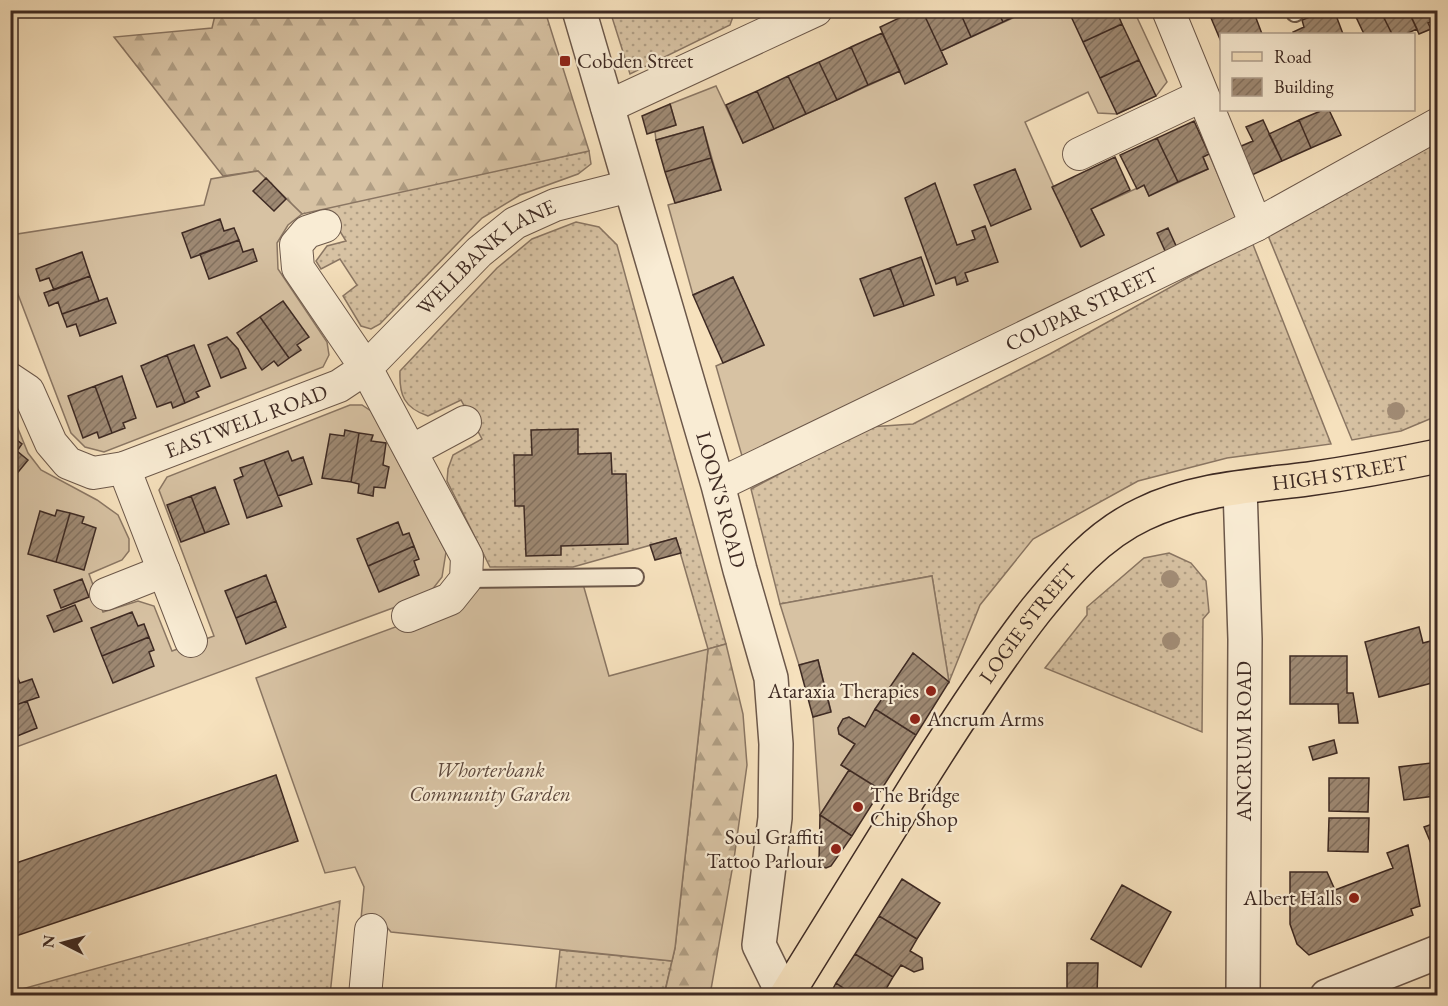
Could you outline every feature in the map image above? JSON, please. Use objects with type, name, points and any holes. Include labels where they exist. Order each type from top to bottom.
[{"type":"main road","name":"HIGH STREET","points":[[1240,488],[1437,456]]},
{"type":"main road","name":"LOGIE STREET","points":[[785,996],[969,703],[1019,632],[1060,581],[1107,535],[1144,514],[1182,499],[1240,488]]},
{"type":"street","name":"LOON'S ROAD","points":[[579,10],[718,485],[771,678],[776,744],[775,818],[759,945],[785,996]]},
{"type":"street","points":[[1168,10],[1201,96],[1256,225]]},
{"type":"street","points":[[607,107],[814,11]]},
{"type":"street","points":[[1079,154],[1201,96]]},
{"type":"street","name":"COUPAR STREET","points":[[718,485],[1256,225],[1437,123]]},
{"type":"street","name":"WELLBANK LANE","points":[[366,368],[478,252],[515,223],[555,205],[630,186]]},
{"type":"street","points":[[325,226],[307,232],[296,245],[298,268],[366,368],[467,557],[466,579],[450,599],[408,616]]},
{"type":"street","name":"EASTWELL ROAD","points":[[10,380],[28,392],[51,443],[68,463],[93,473],[124,468],[339,386],[366,368]]},
{"type":"street","points":[[411,452],[465,422]]},
{"type":"street","points":[[124,468],[191,641]]},
{"type":"street","name":"ANCRUM ROAD","points":[[1240,488],[1245,630],[1244,996]]},
{"type":"street","points":[[106,594],[164,572]]},
{"type":"street","points":[[365,996],[370,930]]},
{"type":"street","points":[[1327,996],[1437,952]]},
{"type":"lane","points":[[466,579],[635,577]]},
{"type":"green space","points":[[610,10],[735,11],[730,25],[630,74]]},
{"type":"green space","points":[[216,11],[545,11],[589,151],[302,214],[258,171],[223,176],[114,37],[212,28]]},
{"type":"green space","points":[[1028,11],[1134,11],[1167,82],[1156,96],[1117,114],[1098,113],[1088,92],[1025,122],[1080,246],[1104,235],[1091,209],[1144,185],[1149,196],[1208,169],[1203,157],[1209,154],[1238,222],[742,456],[716,366],[764,345],[733,277],[693,295],[668,205],[721,190],[703,127],[656,140],[655,132],[676,125],[670,104],[716,86],[743,143],[900,71],[906,83],[947,64],[941,51]]},
{"type":"green space","points":[[1437,141],[1437,416],[1401,431],[1352,440],[1267,233]]},
{"type":"green space","points":[[589,151],[591,164],[578,174],[520,195],[482,218],[380,324],[371,329],[361,326],[343,296],[357,285],[340,259],[321,269],[316,261],[327,246],[346,241],[325,207]]},
{"type":"green space","points":[[258,171],[302,214],[288,225],[277,243],[278,269],[327,342],[329,355],[323,367],[104,452],[85,447],[71,433],[11,276],[11,235],[204,205],[211,179]]},
{"type":"green space","points":[[576,222],[599,227],[617,245],[726,644],[708,649],[676,538],[573,567],[490,567],[447,481],[453,455],[482,439],[461,400],[428,416],[408,405],[402,394],[400,371],[497,268],[532,239]]},
{"type":"green space","points":[[1252,242],[1331,444],[1227,458],[1138,481],[1033,539],[980,605],[949,682],[932,576],[780,604],[751,489],[869,427],[913,424],[1050,354]]},
{"type":"green space","points":[[350,405],[362,405],[371,411],[446,552],[442,577],[428,595],[11,749],[10,409],[28,453],[41,470],[97,500],[118,515],[129,539],[129,551],[122,560],[89,574],[103,612],[138,601],[154,606],[172,651],[214,636],[159,490],[167,477]]},
{"type":"green space","points":[[1169,553],[1191,563],[1206,581],[1209,612],[1203,619],[1202,732],[1045,668],[1087,615],[1087,607],[1144,558]]},
{"type":"green space","points":[[932,576],[949,682],[913,653],[865,727],[849,717],[843,719],[838,728],[839,734],[855,744],[841,765],[849,770],[820,815],[813,717],[831,711],[818,660],[799,665],[780,604]]},
{"type":"green space","name":"Whorterbank Community Garden","points":[[583,584],[609,676],[708,649],[672,961],[391,932],[384,924],[361,919],[364,887],[355,867],[325,873],[256,678],[464,602],[474,585]]},
{"type":"green space","points":[[726,644],[743,714],[747,765],[734,859],[710,995],[664,996],[675,948],[708,649]]},
{"type":"green space","points":[[340,901],[330,995],[11,995],[11,992]]},
{"type":"green space","points":[[560,950],[672,961],[664,995],[555,996]]},
{"type":"building","points":[[916,10],[922,10],[947,64],[905,84],[880,27]]},
{"type":"building","points":[[926,10],[959,10],[971,37],[941,51],[923,12]]},
{"type":"building","points":[[959,10],[997,10],[1003,22],[971,37]]},
{"type":"building","points":[[997,10],[1028,10],[1003,22]]},
{"type":"building","points":[[1068,10],[1116,10],[1122,24],[1083,42]]},
{"type":"building","points":[[1230,10],[1253,10],[1262,33],[1220,33],[1220,39],[1211,18]]},
{"type":"building","points":[[1334,10],[1343,33],[1294,33],[1304,27],[1302,20]]},
{"type":"building","points":[[1370,10],[1380,10],[1392,33],[1364,33],[1356,17]]},
{"type":"building","points":[[1380,10],[1408,10],[1417,29],[1408,33],[1392,33]]},
{"type":"building","points":[[1408,10],[1436,10],[1438,19],[1428,23],[1431,29],[1419,34]]},
{"type":"building","points":[[1122,24],[1139,60],[1100,78],[1083,42]]},
{"type":"building","points":[[882,33],[900,71],[868,85],[851,47]]},
{"type":"building","points":[[851,47],[868,85],[837,100],[819,62]]},
{"type":"building","points":[[1139,60],[1156,96],[1117,114],[1100,78]]},
{"type":"building","points":[[819,62],[837,100],[806,114],[788,76]]},
{"type":"building","points":[[788,76],[806,114],[774,129],[757,91]]},
{"type":"building","points":[[757,91],[774,129],[743,143],[726,105]]},
{"type":"building","points":[[670,104],[676,125],[647,134],[642,116]]},
{"type":"building","points":[[1321,111],[1329,111],[1341,135],[1311,148],[1299,120]]},
{"type":"building","points":[[1263,120],[1282,161],[1252,175],[1239,147],[1253,141],[1246,127]]},
{"type":"building","points":[[1299,120],[1311,148],[1282,161],[1269,134]]},
{"type":"building","points":[[1194,121],[1209,154],[1203,157],[1208,169],[1178,182],[1157,138]]},
{"type":"building","points":[[703,127],[711,158],[665,172],[656,140]]},
{"type":"building","points":[[1157,138],[1178,182],[1149,196],[1144,185],[1137,189],[1120,155]]},
{"type":"building","points":[[1115,157],[1130,190],[1091,209],[1104,235],[1081,247],[1052,187]]},
{"type":"building","points":[[711,158],[721,190],[675,203],[665,172]]},
{"type":"building","points":[[1015,169],[1031,209],[991,226],[974,185]]},
{"type":"building","points":[[266,178],[286,199],[274,211],[253,191]]},
{"type":"building","points":[[935,183],[957,245],[975,239],[972,231],[985,226],[998,262],[965,273],[968,281],[957,285],[955,277],[936,284],[905,198]]},
{"type":"building","points":[[220,219],[224,231],[234,228],[239,240],[191,258],[182,233]]},
{"type":"building","points":[[1168,228],[1177,248],[1166,253],[1157,233]]},
{"type":"building","points":[[239,240],[243,252],[253,249],[257,261],[209,279],[200,254]]},
{"type":"building","points":[[82,252],[90,276],[54,290],[49,278],[40,281],[36,269]]},
{"type":"building","points":[[921,257],[934,295],[904,306],[890,268]]},
{"type":"building","points":[[890,268],[904,306],[874,316],[860,279]]},
{"type":"building","points":[[90,276],[99,301],[62,314],[58,302],[49,306],[44,293]]},
{"type":"building","points":[[733,277],[764,345],[723,363],[693,295]]},
{"type":"building","points":[[107,298],[116,323],[80,336],[76,324],[67,327],[62,314]]},
{"type":"building","points":[[283,301],[309,337],[297,345],[301,350],[289,358],[260,317]]},
{"type":"building","points":[[260,317],[289,358],[278,366],[274,361],[262,370],[237,333]]},
{"type":"building","points":[[227,337],[238,349],[246,368],[221,378],[208,345]]},
{"type":"building","points":[[194,345],[210,386],[196,392],[199,397],[185,403],[167,355]]},
{"type":"building","points":[[167,355],[185,403],[173,408],[171,402],[157,407],[141,366]]},
{"type":"building","points":[[122,376],[136,418],[123,423],[125,428],[112,433],[95,386]]},
{"type":"building","points":[[95,386],[112,433],[99,438],[97,432],[83,438],[68,396]]},
{"type":"building","points":[[578,429],[578,454],[611,453],[612,474],[626,474],[628,544],[561,546],[561,555],[526,556],[524,506],[515,506],[514,455],[532,455],[531,430]]},
{"type":"building","points":[[345,430],[359,433],[351,482],[322,478],[330,434],[344,436]]},
{"type":"building","points":[[359,433],[373,435],[371,441],[386,443],[383,465],[389,467],[385,488],[374,487],[373,496],[358,493],[359,484],[351,482]]},
{"type":"building","points":[[13,437],[22,444],[17,451],[28,460],[10,482],[10,440]]},
{"type":"building","points":[[288,451],[292,461],[303,457],[312,484],[278,496],[264,460]]},
{"type":"building","points":[[264,460],[282,506],[247,518],[234,480],[243,476],[240,468]]},
{"type":"building","points":[[215,487],[229,524],[205,533],[191,496]]},
{"type":"building","points":[[191,496],[205,533],[181,542],[167,505]]},
{"type":"building","points":[[57,510],[70,513],[56,562],[28,554],[40,511],[55,516]]},
{"type":"building","points":[[70,513],[84,517],[82,523],[96,528],[84,570],[56,562]]},
{"type":"building","points":[[398,522],[403,535],[409,533],[414,546],[368,566],[357,539]]},
{"type":"building","points":[[676,538],[681,553],[655,560],[650,545]]},
{"type":"building","points":[[414,546],[419,559],[414,561],[419,575],[379,592],[368,566]]},
{"type":"building","points":[[266,575],[276,601],[236,618],[225,591]]},
{"type":"building","points":[[82,579],[89,597],[61,608],[54,590]]},
{"type":"building","points":[[276,601],[286,627],[246,644],[236,618]]},
{"type":"building","points":[[75,605],[82,621],[54,632],[47,616]]},
{"type":"building","points":[[132,612],[138,626],[144,624],[149,637],[102,656],[91,628]]},
{"type":"building","points":[[1419,627],[1423,643],[1438,639],[1438,690],[1434,691],[1432,683],[1379,697],[1365,642]]},
{"type":"building","points":[[149,637],[154,650],[149,652],[154,666],[113,683],[102,656]]},
{"type":"building","points":[[913,653],[949,682],[916,735],[875,709]]},
{"type":"building","points":[[1290,656],[1347,656],[1347,693],[1353,693],[1358,723],[1339,723],[1338,704],[1290,704]]},
{"type":"building","points":[[818,660],[831,712],[813,717],[799,665]]},
{"type":"building","points":[[16,674],[20,683],[32,679],[39,697],[10,707],[10,676]]},
{"type":"building","points":[[27,701],[37,728],[10,739],[10,707]]},
{"type":"building","points":[[875,709],[916,735],[881,790],[841,765],[855,744],[839,734],[838,728],[843,719],[849,717],[865,727]]},
{"type":"building","points":[[1334,740],[1337,753],[1313,760],[1309,747]]},
{"type":"building","points":[[1431,763],[1435,796],[1404,800],[1399,767]]},
{"type":"building","points":[[849,770],[881,790],[852,836],[820,815]]},
{"type":"building","points":[[276,775],[298,841],[10,938],[10,865]]},
{"type":"building","points":[[1329,778],[1369,778],[1368,812],[1329,811]]},
{"type":"building","points":[[820,815],[852,836],[831,866],[826,868],[820,866],[819,862]]},
{"type":"building","points":[[1329,818],[1369,818],[1368,852],[1328,851]]},
{"type":"building","points":[[1438,822],[1438,860],[1424,827]]},
{"type":"building","name":"Albert Halls","points":[[1408,845],[1420,906],[1411,909],[1413,915],[1309,955],[1297,944],[1290,924],[1290,872],[1327,872],[1335,890],[1393,868],[1387,853]]},
{"type":"building","points":[[902,879],[940,903],[917,939],[879,916]]},
{"type":"building","points":[[1122,885],[1171,912],[1141,967],[1091,939]]},
{"type":"building","points":[[879,916],[917,939],[910,951],[922,958],[923,969],[914,972],[901,965],[893,977],[855,954]]},
{"type":"building","points":[[855,954],[893,977],[882,996],[855,996],[836,983]]},
{"type":"building","points":[[1067,963],[1098,963],[1097,995],[1067,995]]},
{"type":"building","points":[[836,983],[855,996],[829,996]]},
{"type":"place","name":"Cobden Street","points":[[565,61]]},
{"type":"place","name":"Ataraxia Therapies","points":[[931,691]]},
{"type":"place","name":"Ancrum Arms","points":[[915,719]]},
{"type":"place","name":"The Bridge Chip Shop","points":[[858,807]]},
{"type":"place","name":"Soul Graffiti Tattoo Parlour","points":[[836,849]]},
{"type":"place","name":"Albert Halls","points":[[1354,898]]}]
